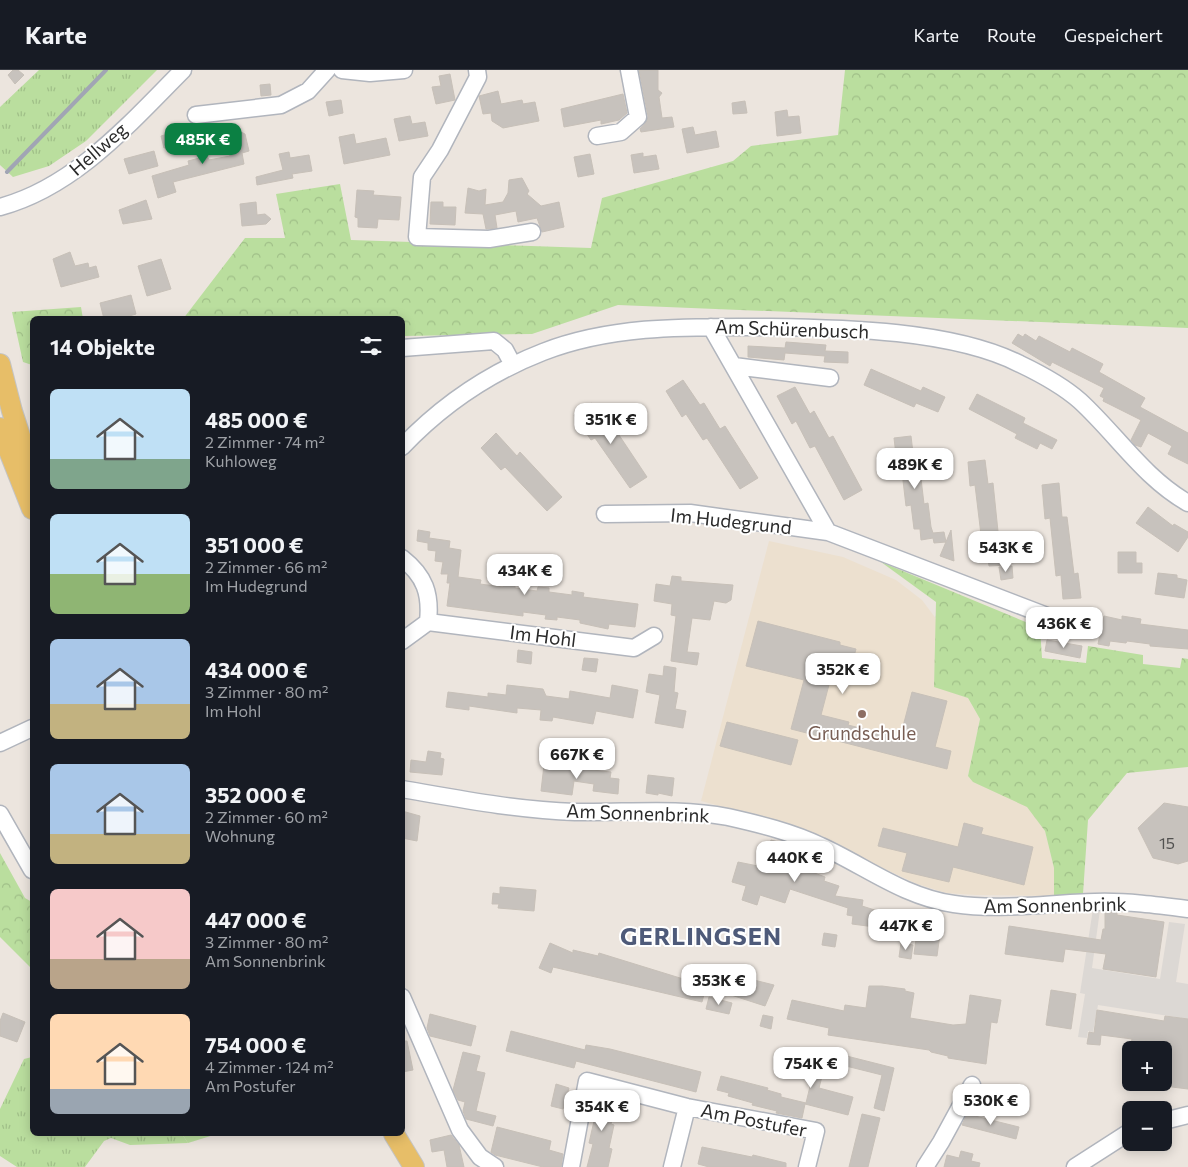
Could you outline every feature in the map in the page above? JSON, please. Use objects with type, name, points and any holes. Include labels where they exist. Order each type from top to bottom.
[{"type":"main road","points":[[0,364],[16,426],[30,467]]},
{"type":"main road","points":[[0,428],[30,504]]},
{"type":"main road","points":[[395,1136],[414,1167]]},
{"type":"street","name":"Hellweg","points":[[0,207],[42,192],[63,179],[103,148],[183,70]]},
{"type":"street","points":[[196,115],[280,105],[308,91],[327,70]]},
{"type":"street","points":[[342,70],[370,73],[404,70]]},
{"type":"street","points":[[477,70],[478,77],[449,133],[422,177],[417,238],[489,239],[532,232]]},
{"type":"street","points":[[597,136],[621,132],[638,117],[630,70]]},
{"type":"street","name":"Am Schürenbusch","points":[[405,444],[463,392],[513,365],[544,351],[610,333],[712,327],[849,328],[968,346],[1018,363],[1054,383],[1078,400],[1109,430],[1141,467],[1170,493],[1188,503]]},
{"type":"street","name":"Im Hudegrund","points":[[712,327],[828,532]]},
{"type":"street","points":[[405,348],[494,342],[505,350],[513,365]]},
{"type":"street","points":[[734,366],[830,378]]},
{"type":"street","name":"Im Hudegrund","points":[[605,514],[690,512],[828,532],[1055,619]]},
{"type":"street","points":[[405,561],[423,580],[430,602],[428,622],[405,639]]},
{"type":"street","name":"Im Hohl","points":[[428,622],[634,648],[654,636]]},
{"type":"street","points":[[0,743],[30,729]]},
{"type":"street","name":"Am Sonnenbrink","points":[[405,790],[518,809],[575,812],[684,811],[727,817],[765,826],[821,845],[915,894],[951,904],[979,907],[1103,902],[1143,903],[1188,909]]},
{"type":"street","points":[[0,814],[30,866]]},
{"type":"street","points":[[405,1004],[460,1130],[480,1157],[495,1167]]},
{"type":"street","name":"Am Postufer","points":[[571,1167],[587,1081],[688,1107],[816,1131],[807,1167]]},
{"type":"street","points":[[925,1167],[972,1085]]},
{"type":"street","name":"Am Postufer","points":[[672,1167],[688,1107]]},
{"type":"street","points":[[1172,1119],[1188,1115]]},
{"type":"street","points":[[1074,1167],[1122,1137]]},
{"type":"shaded area","points":[[769,541],[843,557],[896,580],[922,600],[937,620],[934,686],[968,698],[980,719],[968,776],[974,782],[1027,806],[1045,831],[1054,868],[1054,896],[946,893],[917,884],[848,852],[770,820],[701,801]]},
{"type":"shaded area","points":[[1093,909],[1100,910],[1092,968],[1160,979],[1169,922],[1185,924],[1176,982],[1188,984],[1188,1019],[1098,1005],[1093,1032],[1088,1031],[1087,1038],[1078,1037],[1085,994],[1080,993]]},
{"type":"green space","points":[[39,70],[157,70],[86,141],[49,166],[13,177],[0,165],[0,107]]},
{"type":"green space","points":[[845,70],[1188,70],[1188,328],[618,305],[532,334],[405,336],[405,316],[185,316],[245,238],[285,238],[276,194],[340,184],[351,240],[591,248],[602,198],[733,161],[751,146],[838,135]]},
{"type":"green space","points":[[81,307],[82,316],[30,316],[30,364],[23,362],[12,312]]},
{"type":"green space","points":[[881,562],[1040,628],[1042,658],[1086,663],[1088,646],[1143,655],[1143,664],[1180,668],[1182,658],[1188,659],[1188,767],[1127,773],[1088,820],[1083,894],[1054,896],[1054,868],[1045,831],[1027,807],[973,782],[968,776],[980,719],[968,698],[934,687],[936,602]]},
{"type":"green space","points":[[0,853],[25,898],[30,901],[30,967],[0,937]]},
{"type":"green space","points":[[30,1058],[30,1136],[183,1136],[188,1143],[130,1145],[111,1138],[104,1141],[85,1167],[17,1167],[0,1156],[0,1109],[24,1059]]},
{"type":"green space","points":[[183,1136],[211,1136],[188,1143]]},
{"type":"building","points":[[13,70],[18,70],[24,75],[15,84],[8,75]]},
{"type":"building","points":[[639,70],[658,70],[658,90],[662,93],[659,97],[662,118],[672,117],[674,127],[641,132],[640,129],[647,121],[648,116]]},
{"type":"building","points":[[450,74],[455,100],[436,104],[432,87],[441,86],[439,76]]},
{"type":"building","points":[[270,84],[271,95],[261,96],[260,85]]},
{"type":"building","points":[[498,91],[501,104],[522,100],[523,104],[535,102],[539,121],[503,128],[492,121],[491,113],[483,114],[479,96]]},
{"type":"building","points":[[623,94],[627,113],[619,120],[601,124],[601,120],[564,127],[561,109]]},
{"type":"building","points":[[341,100],[343,113],[329,116],[326,102]]},
{"type":"building","points":[[745,101],[747,113],[733,114],[732,103]]},
{"type":"building","points":[[787,110],[788,117],[799,116],[801,133],[777,136],[775,112]]},
{"type":"building","points":[[410,116],[412,124],[425,122],[428,136],[399,141],[394,119]]},
{"type":"building","points":[[693,127],[695,135],[716,131],[719,147],[687,153],[682,129]]},
{"type":"building","points":[[237,130],[245,134],[249,151],[242,153],[244,164],[173,182],[176,192],[158,198],[152,176],[189,165],[188,161],[207,156],[209,160],[230,156],[226,139],[232,131]]},
{"type":"building","points":[[171,133],[174,145],[164,148],[161,136]]},
{"type":"building","points":[[354,134],[356,144],[386,138],[390,155],[344,164],[339,137]]},
{"type":"building","points":[[154,151],[158,166],[129,174],[124,159]]},
{"type":"building","points":[[289,152],[290,158],[309,155],[312,171],[292,174],[293,178],[257,185],[256,177],[283,170],[279,154]]},
{"type":"building","points":[[643,153],[643,157],[656,155],[659,169],[634,173],[631,155]]},
{"type":"building","points":[[590,154],[594,174],[578,177],[574,157]]},
{"type":"building","points":[[522,178],[529,191],[527,194],[541,206],[559,202],[564,227],[542,232],[537,218],[518,222],[516,211],[495,215],[497,228],[486,229],[483,214],[465,213],[468,188],[479,191],[486,189],[485,205],[503,202],[508,193],[509,180]]},
{"type":"building","points":[[357,190],[374,191],[373,195],[401,197],[399,220],[378,219],[377,228],[358,227],[358,218],[355,217]]},
{"type":"building","points":[[146,200],[152,219],[123,224],[119,210]]},
{"type":"building","points":[[256,202],[257,215],[265,214],[271,219],[266,224],[242,226],[240,204]]},
{"type":"building","points":[[431,202],[443,202],[443,207],[456,207],[455,225],[430,224]]},
{"type":"building","points":[[70,252],[75,266],[88,263],[89,268],[96,266],[99,277],[61,287],[53,259]]},
{"type":"building","points":[[161,259],[171,289],[147,296],[138,266]]},
{"type":"building","points":[[131,295],[136,314],[129,316],[103,316],[100,303]]},
{"type":"building","points":[[1018,334],[1023,337],[1025,334],[1036,341],[1039,336],[1070,352],[1072,348],[1103,364],[1099,372],[1145,398],[1140,407],[1188,433],[1188,464],[1168,454],[1172,446],[1148,433],[1141,447],[1135,445],[1131,440],[1141,420],[1103,401],[1104,398],[1100,396],[1104,388],[1052,362],[1050,366],[1012,343]]},
{"type":"building","points":[[786,342],[826,345],[825,351],[848,352],[848,363],[824,362],[825,356],[785,353],[784,360],[748,357],[748,346],[785,348]]},
{"type":"building","points":[[871,369],[921,391],[923,387],[945,397],[938,412],[916,403],[914,407],[864,385]]},
{"type":"building","points":[[683,380],[700,405],[704,403],[720,429],[725,426],[758,478],[740,489],[707,438],[703,440],[686,414],[682,417],[666,391]]},
{"type":"building","points":[[795,387],[810,414],[814,411],[829,438],[833,436],[862,490],[844,500],[815,446],[810,448],[796,421],[792,424],[777,396]]},
{"type":"building","points":[[977,394],[1025,418],[1023,423],[1057,440],[1052,449],[1040,443],[1037,449],[1015,438],[1017,434],[969,409]]},
{"type":"building","points":[[592,403],[609,429],[613,426],[647,477],[630,488],[595,438],[591,440],[574,415]]},
{"type":"building","points":[[496,433],[517,456],[520,452],[562,497],[547,511],[505,467],[501,470],[481,448]]},
{"type":"building","points":[[911,436],[915,470],[920,470],[924,504],[928,503],[931,527],[933,533],[944,532],[946,542],[934,543],[933,538],[921,540],[920,529],[914,529],[911,505],[906,506],[902,472],[898,472],[894,438]]},
{"type":"building","points":[[985,460],[988,484],[993,483],[999,541],[1004,540],[1007,565],[989,566],[986,542],[982,543],[975,485],[970,486],[968,462]]},
{"type":"building","points":[[1059,483],[1062,517],[1067,517],[1074,574],[1078,573],[1081,598],[1063,599],[1061,575],[1056,576],[1050,518],[1045,519],[1042,485]]},
{"type":"building","points":[[1148,507],[1173,526],[1174,524],[1188,532],[1188,537],[1178,552],[1136,523]]},
{"type":"building","points":[[418,530],[430,532],[429,538],[450,541],[449,548],[461,550],[458,577],[481,580],[480,584],[503,587],[504,582],[515,584],[515,588],[537,591],[538,587],[549,588],[549,592],[572,595],[572,591],[584,593],[583,597],[638,604],[635,627],[609,624],[608,629],[580,623],[580,620],[557,617],[557,620],[545,619],[546,615],[523,612],[523,616],[447,606],[450,583],[447,583],[448,574],[441,574],[443,562],[435,561],[436,551],[428,550],[428,543],[417,541]]},
{"type":"building","points":[[951,530],[954,561],[940,556]]},
{"type":"building","points":[[1118,552],[1136,552],[1136,563],[1142,563],[1142,573],[1118,573]]},
{"type":"building","points":[[1012,566],[1013,578],[1001,580],[999,567]]},
{"type":"building","points":[[1158,573],[1177,575],[1177,578],[1187,580],[1184,598],[1155,594]]},
{"type":"building","points":[[672,576],[681,577],[681,581],[733,585],[731,600],[726,603],[714,601],[710,620],[692,618],[687,652],[699,653],[697,665],[671,661],[676,616],[671,615],[672,604],[654,601],[656,584],[670,586]]},
{"type":"building","points":[[1104,616],[1122,620],[1122,616],[1141,619],[1140,624],[1188,630],[1188,649],[1150,646],[1150,644],[1127,641],[1126,643],[1110,641],[1109,646],[1098,644]]},
{"type":"building","points":[[758,621],[840,642],[840,645],[856,649],[846,685],[830,681],[821,715],[849,722],[848,725],[900,738],[912,692],[947,701],[935,747],[951,751],[947,769],[791,729],[804,680],[746,666]]},
{"type":"building","points":[[1047,640],[1082,646],[1080,658],[1045,651]]},
{"type":"building","points":[[518,650],[532,652],[531,664],[517,662]]},
{"type":"building","points":[[584,658],[598,659],[596,672],[582,670]]},
{"type":"building","points":[[664,666],[676,668],[674,692],[678,693],[675,709],[686,711],[683,728],[655,723],[660,695],[646,692],[649,674],[663,676]]},
{"type":"building","points":[[507,685],[543,689],[546,696],[569,699],[570,691],[610,698],[612,685],[638,690],[633,718],[596,711],[593,724],[553,717],[552,721],[540,720],[541,710],[517,708],[517,713],[469,706],[469,710],[446,707],[448,692],[488,697],[488,693],[506,695]]},
{"type":"building","points":[[727,722],[798,740],[791,765],[720,746]]},
{"type":"building","points":[[428,751],[441,753],[440,758],[444,759],[442,775],[410,772],[411,760],[426,762]]},
{"type":"building","points":[[544,765],[611,772],[610,778],[619,779],[618,794],[593,791],[594,784],[574,781],[572,795],[541,791]]},
{"type":"building","points":[[648,775],[674,778],[672,796],[646,793]]},
{"type":"building","points":[[1164,803],[1188,807],[1188,861],[1178,864],[1153,858],[1138,828]]},
{"type":"building","points":[[405,812],[420,816],[417,841],[405,839]]},
{"type":"building","points":[[964,823],[983,828],[981,834],[1033,847],[1024,885],[953,867],[949,882],[902,871],[907,853],[878,846],[883,828],[958,847]]},
{"type":"building","points":[[771,840],[782,843],[781,846],[808,855],[804,869],[825,877],[824,881],[839,886],[835,896],[863,900],[862,906],[878,911],[875,927],[852,924],[853,916],[847,915],[848,908],[790,889],[785,903],[760,895],[757,905],[742,900],[746,886],[732,882],[738,862],[763,867]]},
{"type":"building","points":[[500,887],[536,890],[534,911],[498,908],[499,904],[492,904],[493,893],[500,894]]},
{"type":"building","points":[[1105,912],[1117,912],[1117,915],[1164,922],[1156,977],[1103,969],[1106,954],[1065,949],[1063,962],[1005,954],[1009,926],[1101,940],[1103,929],[1105,929]]},
{"type":"building","points":[[936,918],[933,933],[940,934],[937,956],[914,954],[918,925],[924,926]]},
{"type":"building","points":[[824,933],[837,935],[835,947],[822,945]]},
{"type":"building","points":[[550,943],[573,953],[573,950],[598,956],[599,953],[693,982],[696,972],[709,975],[702,1002],[553,967],[551,973],[539,968]]},
{"type":"building","points":[[901,943],[913,945],[911,959],[899,957]]},
{"type":"building","points":[[730,974],[774,985],[765,1006],[725,993]]},
{"type":"building","points":[[869,986],[905,989],[905,991],[914,993],[910,1018],[953,1025],[966,1024],[970,995],[1001,1000],[997,1023],[991,1022],[986,1064],[948,1058],[948,1056],[929,1050],[828,1035],[829,1028],[787,1019],[792,1000],[844,1011],[845,1005],[866,1008]]},
{"type":"building","points":[[1051,990],[1076,994],[1071,1029],[1046,1025]]},
{"type":"building","points":[[709,997],[732,1003],[729,1014],[706,1009]]},
{"type":"building","points":[[1097,1010],[1164,1021],[1165,1016],[1188,1019],[1188,1089],[1172,1087],[1172,1041],[1132,1041],[1132,1039],[1101,1035],[1100,1045],[1087,1044],[1089,1032],[1094,1033]]},
{"type":"building","points":[[3,1013],[25,1022],[17,1042],[0,1036],[0,1021]]},
{"type":"building","points":[[430,1014],[476,1026],[471,1046],[430,1036],[427,1028]]},
{"type":"building","points":[[763,1015],[773,1017],[771,1029],[760,1026]]},
{"type":"building","points":[[511,1031],[585,1050],[586,1045],[610,1049],[701,1072],[696,1092],[576,1061],[574,1068],[506,1051]]},
{"type":"building","points":[[405,1041],[407,1041],[413,1070],[405,1071]]},
{"type":"building","points":[[819,1049],[894,1068],[884,1111],[874,1108],[882,1075],[826,1061],[819,1088],[853,1097],[848,1115],[805,1104],[802,1118],[776,1113],[777,1111],[752,1105],[753,1103],[728,1096],[729,1093],[717,1090],[721,1076],[768,1088],[767,1090],[781,1094],[781,1097],[806,1103]]},
{"type":"building","points":[[463,1052],[480,1056],[476,1071],[485,1073],[476,1111],[496,1116],[493,1126],[466,1119],[463,1111],[465,1102],[458,1100],[453,1090]]},
{"type":"building","points":[[556,1084],[569,1088],[563,1109],[551,1106]]},
{"type":"building","points":[[601,1095],[617,1099],[611,1124],[614,1125],[609,1148],[612,1149],[608,1167],[587,1167],[593,1144],[589,1143],[594,1121],[591,1120],[597,1097],[600,1098]]},
{"type":"building","points":[[862,1114],[880,1118],[868,1167],[849,1167]]},
{"type":"building","points":[[967,1114],[1019,1127],[1016,1139],[962,1125]]},
{"type":"building","points":[[497,1127],[551,1141],[549,1150],[563,1154],[561,1167],[543,1167],[495,1155],[491,1152]]},
{"type":"building","points":[[451,1135],[459,1145],[464,1167],[447,1167],[444,1150],[432,1152],[430,1140]]},
{"type":"building","points":[[702,1147],[752,1157],[753,1155],[786,1163],[786,1167],[709,1167],[698,1164]]},
{"type":"building","points":[[961,1151],[973,1154],[971,1161],[980,1163],[979,1167],[944,1167],[947,1155],[959,1158]]},
{"type":"railway","points":[[7,172],[106,70]]},
{"type":"place","name":"Grundschule","points":[[862,714]]},
{"type":"district","name":"GERLINGSEN","points":[[701,937]]}]
